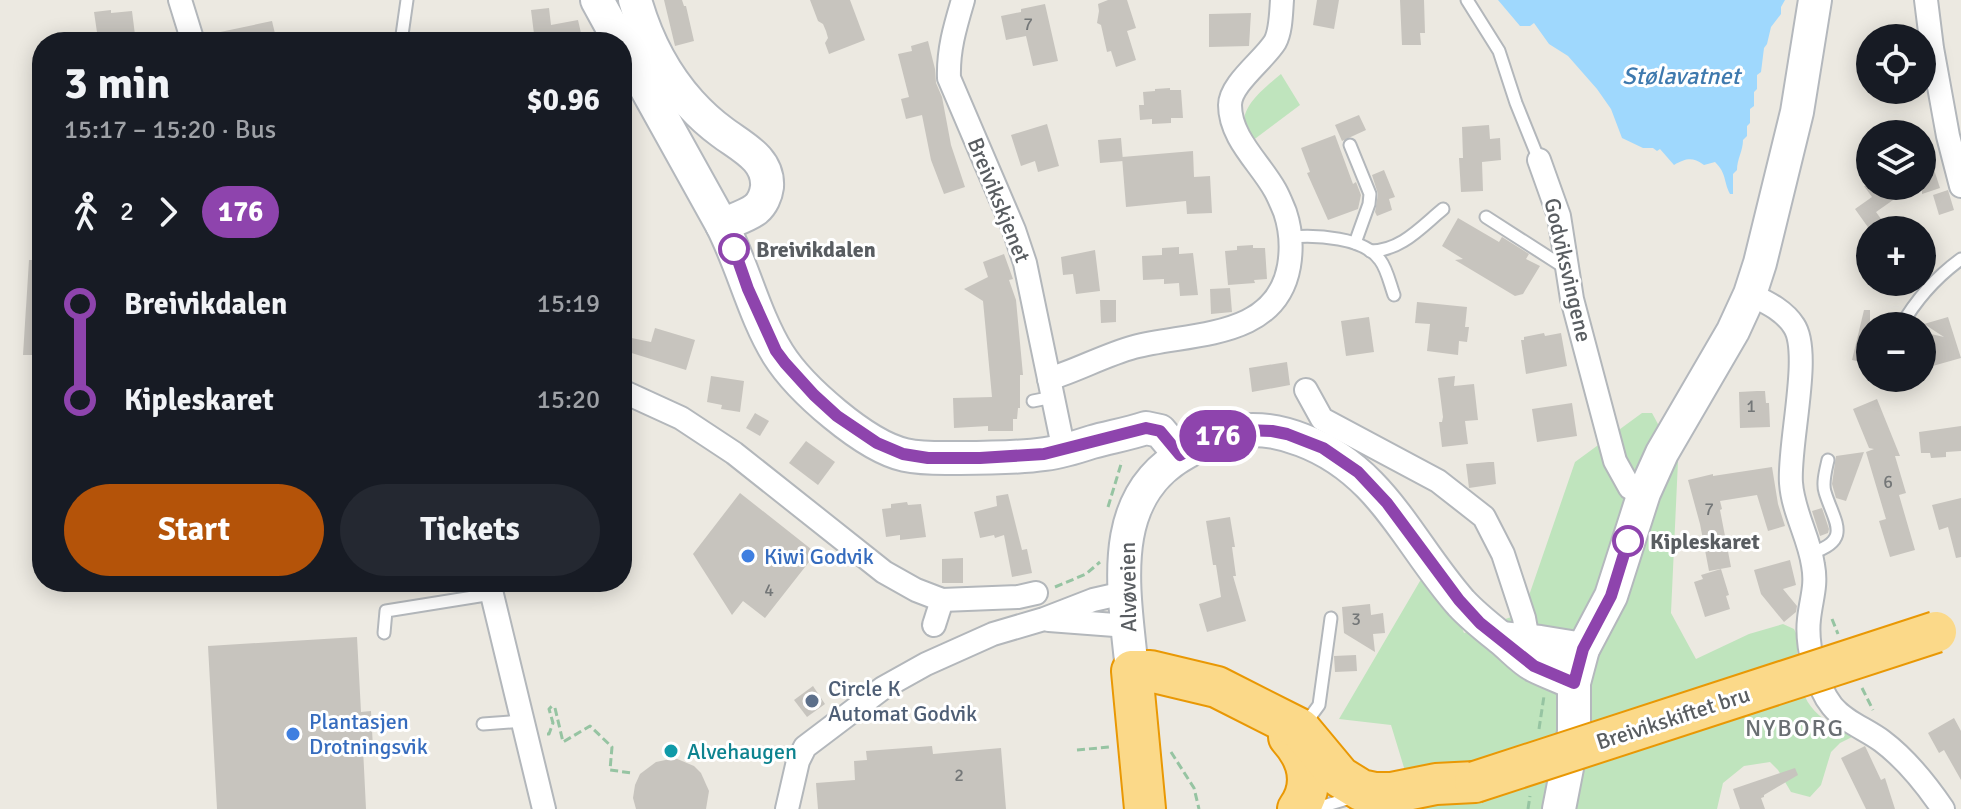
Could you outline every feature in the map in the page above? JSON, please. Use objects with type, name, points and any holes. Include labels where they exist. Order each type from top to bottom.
[{"type":"highway","name":"Breivikskiftet bru","points":[[1396,799],[1475,782],[1936,632]]},
{"type":"highway","points":[[1134,688],[1151,701],[1190,696],[1276,721],[1340,777],[1361,790],[1396,799]]},
{"type":"highway","points":[[1134,688],[1145,809]]},
{"type":"highway","points":[[1276,721],[1304,756],[1308,774],[1305,795],[1298,809]]},
{"type":"main road","points":[[597,0],[615,32]]},
{"type":"main road","points":[[635,0],[647,37],[675,85],[703,116],[754,154],[763,167],[767,188],[764,199],[755,210],[722,225]]},
{"type":"main road","points":[[1559,809],[1574,732],[1574,683],[1583,649],[1611,596],[1644,493],[1662,453],[1733,331],[1760,263],[1797,112],[1815,0]]},
{"type":"main road","points":[[632,63],[734,249],[776,351],[814,395],[837,416],[877,443],[903,454],[928,458],[1044,454],[1146,428],[1160,431],[1180,455]]},
{"type":"main road","name":"Alvøveien","points":[[1134,688],[1124,563],[1126,535],[1135,508],[1159,472],[1180,455],[1214,437],[1244,430],[1287,434],[1323,448],[1358,472],[1387,503],[1459,600],[1480,623],[1517,645],[1534,666],[1574,683]]},
{"type":"main road","points":[[1517,645],[1583,649]]},
{"type":"street","points":[[180,0],[190,32]]},
{"type":"street","name":"Breivikskjenet","points":[[963,0],[948,56],[949,78],[1014,230],[1029,279],[1045,392],[1064,451]]},
{"type":"street","points":[[1045,392],[1132,348],[1231,329],[1253,320],[1269,308],[1279,295],[1287,278],[1291,237],[1286,215],[1275,189],[1239,137],[1232,122],[1229,103],[1233,90],[1276,40],[1282,0]]},
{"type":"street","points":[[1926,0],[1932,48],[1954,136],[1961,186]]},
{"type":"street","name":"Godviksvingene","points":[[1539,160],[1559,216],[1572,299],[1615,461],[1630,488],[1644,493]]},
{"type":"street","points":[[1750,294],[1782,313],[1797,331],[1800,341],[1790,481],[1796,512],[1811,553],[1815,587],[1809,616],[1811,659],[1828,699],[1843,716],[1894,751],[1943,809]]},
{"type":"street","points":[[1306,390],[1322,419],[1438,481],[1484,517],[1503,554],[1524,618],[1517,645]]},
{"type":"street","points":[[632,396],[681,418],[734,453],[884,572],[916,590],[942,600],[1018,597],[1036,593]]},
{"type":"street","points":[[491,592],[544,809]]},
{"type":"street","points":[[787,809],[798,761],[805,747],[883,688],[926,664],[993,634],[1093,600],[1115,595],[1127,610]]},
{"type":"street","points":[[934,625],[942,600]]},
{"type":"street","points":[[1044,619],[1127,610]]},
{"type":"lane","points":[[402,32],[407,0]]},
{"type":"lane","name":"Godviksvingene","points":[[1467,0],[1499,51],[1539,160]]},
{"type":"lane","points":[[1350,145],[1370,194],[1355,243]]},
{"type":"lane","points":[[1370,251],[1395,247],[1443,209]]},
{"type":"lane","points":[[1486,217],[1567,270]]},
{"type":"lane","points":[[1291,237],[1328,237],[1355,243],[1370,251],[1380,260],[1394,295]]},
{"type":"lane","points":[[1910,312],[1933,281],[1961,259]]},
{"type":"lane","points":[[1811,553],[1835,541],[1837,536],[1835,515],[1824,489],[1828,460]]},
{"type":"lane","points":[[384,633],[386,611],[472,592]]},
{"type":"lane","points":[[1276,721],[1309,720],[1319,705],[1331,618]]},
{"type":"lane","points":[[483,724],[523,721]]},
{"type":"lane","points":[[1313,809],[1352,797],[1396,799]]},
{"type":"path","points":[[1036,593],[1086,574]]},
{"type":"path","points":[[555,708],[563,742],[590,726],[612,747],[610,770],[632,773]]},
{"type":"path","points":[[1165,746],[1194,788],[1199,809]]},
{"type":"path","points":[[1077,750],[1102,747]]},
{"type":"green space","points":[[1281,74],[1300,105],[1252,141],[1245,129],[1246,113],[1255,98]]},
{"type":"green space","points":[[1642,413],[1652,413],[1678,461],[1671,613],[1696,659],[1749,634],[1783,624],[1794,629],[1800,682],[1808,702],[1824,719],[1852,737],[1831,752],[1821,785],[1810,797],[1791,792],[1770,762],[1744,766],[1723,783],[1717,809],[1404,809],[1409,784],[1391,725],[1339,719],[1420,581],[1440,574],[1464,633],[1523,613],[1575,462]]},
{"type":"water","name":"Stølavatnet","points":[[1498,0],[1785,0],[1764,48],[1747,136],[1733,174],[1733,194],[1730,194],[1715,162],[1704,165],[1689,159],[1674,165],[1660,149],[1643,148],[1622,138],[1611,109],[1568,56],[1549,44],[1534,23],[1520,26]]},
{"type":"building","points":[[664,0],[682,0],[694,41],[675,46]]},
{"type":"building","points":[[810,0],[850,0],[865,40],[829,54],[825,43],[828,38],[826,31],[818,21]]},
{"type":"building","points":[[1108,0],[1127,0],[1136,28],[1127,31],[1136,60],[1116,67],[1111,51],[1107,52],[1101,25],[1097,23],[1098,4]]},
{"type":"building","points":[[1317,0],[1339,0],[1334,29],[1313,25]]},
{"type":"building","points":[[1400,0],[1424,0],[1425,33],[1420,33],[1421,45],[1402,45]]},
{"type":"building","points":[[1045,4],[1058,61],[1033,66],[1026,36],[1006,40],[1001,16]]},
{"type":"building","points":[[549,8],[551,25],[578,20],[581,32],[534,32],[531,10]]},
{"type":"building","points":[[132,11],[135,32],[97,32],[94,12]]},
{"type":"building","points":[[1251,13],[1249,46],[1209,47],[1209,14]]},
{"type":"building","points":[[272,21],[275,32],[220,32]]},
{"type":"building","points":[[928,41],[951,145],[965,187],[944,194],[931,160],[922,115],[906,119],[901,99],[909,97],[898,54],[912,51],[911,46]]},
{"type":"building","points":[[1170,88],[1181,90],[1183,118],[1171,118],[1171,123],[1152,124],[1152,119],[1140,120],[1139,105],[1144,105],[1143,92]]},
{"type":"building","points":[[1359,115],[1366,130],[1342,141],[1335,125]]},
{"type":"building","points":[[1047,124],[1059,166],[1038,172],[1035,161],[1021,166],[1011,135]]},
{"type":"building","points":[[1489,125],[1490,139],[1500,138],[1501,160],[1482,162],[1483,191],[1461,192],[1459,158],[1463,158],[1462,127]]},
{"type":"building","points":[[1335,135],[1353,184],[1356,182],[1361,195],[1358,209],[1328,220],[1307,173],[1310,172],[1301,148]]},
{"type":"building","points":[[1121,138],[1123,161],[1100,163],[1098,140]]},
{"type":"building","points":[[1193,151],[1194,177],[1210,176],[1212,213],[1187,214],[1186,201],[1126,207],[1122,157]]},
{"type":"building","points":[[1384,170],[1395,197],[1389,199],[1392,210],[1377,216],[1378,194],[1372,175]]},
{"type":"building","points":[[1948,190],[1954,210],[1939,215],[1936,194]]},
{"type":"building","points":[[1868,200],[1893,200],[1876,212],[1879,216],[1860,216],[1855,209]]},
{"type":"building","points":[[1458,218],[1499,242],[1502,237],[1529,254],[1526,259],[1540,266],[1523,294],[1515,296],[1455,260],[1463,259],[1442,246]]},
{"type":"building","points":[[1253,245],[1253,248],[1265,248],[1267,279],[1228,285],[1225,251]]},
{"type":"building","points":[[1179,247],[1179,254],[1193,253],[1198,295],[1180,296],[1179,283],[1164,284],[1164,279],[1143,280],[1142,256],[1162,255],[1162,248]]},
{"type":"building","points":[[1095,250],[1100,291],[1076,294],[1073,274],[1063,275],[1061,257]]},
{"type":"building","points":[[1004,254],[1013,279],[1009,280],[1016,300],[1023,375],[1020,375],[1017,419],[1013,419],[1013,431],[988,431],[988,426],[954,428],[953,398],[992,397],[983,301],[964,289],[988,277],[983,262]]},
{"type":"building","points":[[29,260],[32,260],[32,355],[23,355]]},
{"type":"building","points":[[1230,288],[1232,312],[1211,314],[1210,289]]},
{"type":"building","points":[[1100,300],[1116,300],[1116,322],[1101,323]]},
{"type":"building","points":[[1417,302],[1467,307],[1467,342],[1459,341],[1458,355],[1427,351],[1430,324],[1415,323]]},
{"type":"building","points":[[1369,317],[1374,352],[1346,356],[1341,321]]},
{"type":"building","points":[[1948,317],[1961,358],[1936,365],[1936,335],[1944,337],[1936,332],[1936,320]]},
{"type":"building","points":[[655,328],[695,340],[686,370],[632,353],[632,338],[651,342]]},
{"type":"building","points":[[1544,333],[1545,336],[1561,333],[1567,366],[1526,374],[1521,340]]},
{"type":"building","points":[[1287,362],[1290,385],[1252,392],[1249,368]]},
{"type":"building","points":[[711,376],[744,381],[740,412],[721,409],[722,405],[707,402]]},
{"type":"building","points":[[1455,376],[1454,386],[1474,384],[1478,420],[1465,421],[1468,444],[1442,447],[1439,422],[1443,417],[1438,378]]},
{"type":"building","points":[[1765,391],[1770,427],[1740,428],[1739,392]]},
{"type":"building","points":[[1877,399],[1900,456],[1895,456],[1906,493],[1899,495],[1915,550],[1890,557],[1879,521],[1886,519],[1866,452],[1874,449],[1869,448],[1853,409]]},
{"type":"building","points":[[1572,403],[1577,436],[1537,442],[1532,409]]},
{"type":"building","points":[[755,413],[769,421],[760,436],[746,428]]},
{"type":"building","points":[[1961,426],[1961,451],[1946,452],[1946,457],[1931,458],[1930,453],[1921,453],[1919,432]]},
{"type":"building","points":[[806,441],[835,462],[818,485],[789,463]]},
{"type":"building","points":[[1864,452],[1846,501],[1836,498],[1832,484],[1836,456]]},
{"type":"building","points":[[1494,462],[1496,484],[1469,488],[1466,464]]},
{"type":"building","points":[[1772,467],[1785,526],[1768,531],[1757,495],[1720,501],[1731,567],[1709,571],[1688,480]]},
{"type":"building","points":[[740,493],[816,553],[765,618],[743,601],[732,615],[693,554]]},
{"type":"building","points":[[1008,494],[1022,550],[1027,549],[1032,573],[1012,577],[1004,535],[980,538],[974,512],[997,506],[996,496]]},
{"type":"building","points":[[1961,498],[1961,557],[1956,558],[1948,527],[1939,530],[1932,505]]},
{"type":"building","points":[[907,502],[908,505],[921,504],[926,537],[900,540],[900,535],[886,537],[882,509]]},
{"type":"building","points":[[1822,508],[1829,529],[1828,533],[1820,536],[1812,511]]},
{"type":"building","points":[[1230,517],[1235,547],[1232,547],[1236,576],[1233,576],[1246,621],[1207,632],[1199,604],[1221,597],[1206,521]]},
{"type":"building","points":[[963,558],[963,583],[942,583],[942,559]]},
{"type":"building","points":[[1790,560],[1796,585],[1783,589],[1797,606],[1796,612],[1784,622],[1761,594],[1754,570]]},
{"type":"building","points":[[1721,569],[1730,609],[1705,617],[1694,582],[1703,579],[1701,575]]},
{"type":"building","points":[[1370,604],[1371,615],[1383,613],[1385,633],[1373,634],[1375,652],[1344,633],[1342,607]]},
{"type":"building","points":[[357,637],[361,712],[371,711],[373,748],[363,748],[366,809],[217,809],[208,646]]},
{"type":"building","points":[[1356,655],[1357,671],[1335,672],[1334,656]]},
{"type":"building","points":[[813,686],[825,704],[807,717],[794,700]]},
{"type":"building","points":[[1954,718],[1961,731],[1961,780],[1944,750],[1939,753],[1928,733]]},
{"type":"building","points":[[932,746],[933,754],[1001,748],[1006,809],[818,809],[816,783],[855,780],[854,761],[867,760],[866,751]]},
{"type":"building","points":[[1865,746],[1881,780],[1885,778],[1895,809],[1866,809],[1841,758]]},
{"type":"building","points":[[675,758],[694,766],[701,773],[709,791],[706,809],[636,809],[633,798],[640,774],[656,762]]},
{"type":"building","points":[[1795,768],[1798,775],[1761,798],[1765,809],[1740,809],[1733,789]]},
{"type":"bus line","name":"176","points":[[734,249],[776,351],[814,395],[837,416],[877,443],[903,454],[928,458],[980,458],[1064,451],[1146,428],[1160,431],[1180,455],[1214,437],[1244,430],[1287,434],[1323,448],[1358,472],[1387,503],[1459,600],[1480,623],[1534,666],[1574,683],[1583,649],[1611,596],[1628,541]]},
{"type":"place","name":"Breivikdalen","points":[[734,249]]},
{"type":"place","name":"Kipleskaret","points":[[1628,541]]},
{"type":"place","name":"Kiwi Godvik","points":[[748,556]]},
{"type":"place","name":"Circle K Automat Godvik","points":[[812,701]]},
{"type":"place","name":"Plantasjen Drotningsvik","points":[[293,734]]},
{"type":"place","name":"Alvehaugen","points":[[671,751]]},
{"type":"district","name":"NYBORG","points":[[1795,728]]}]
